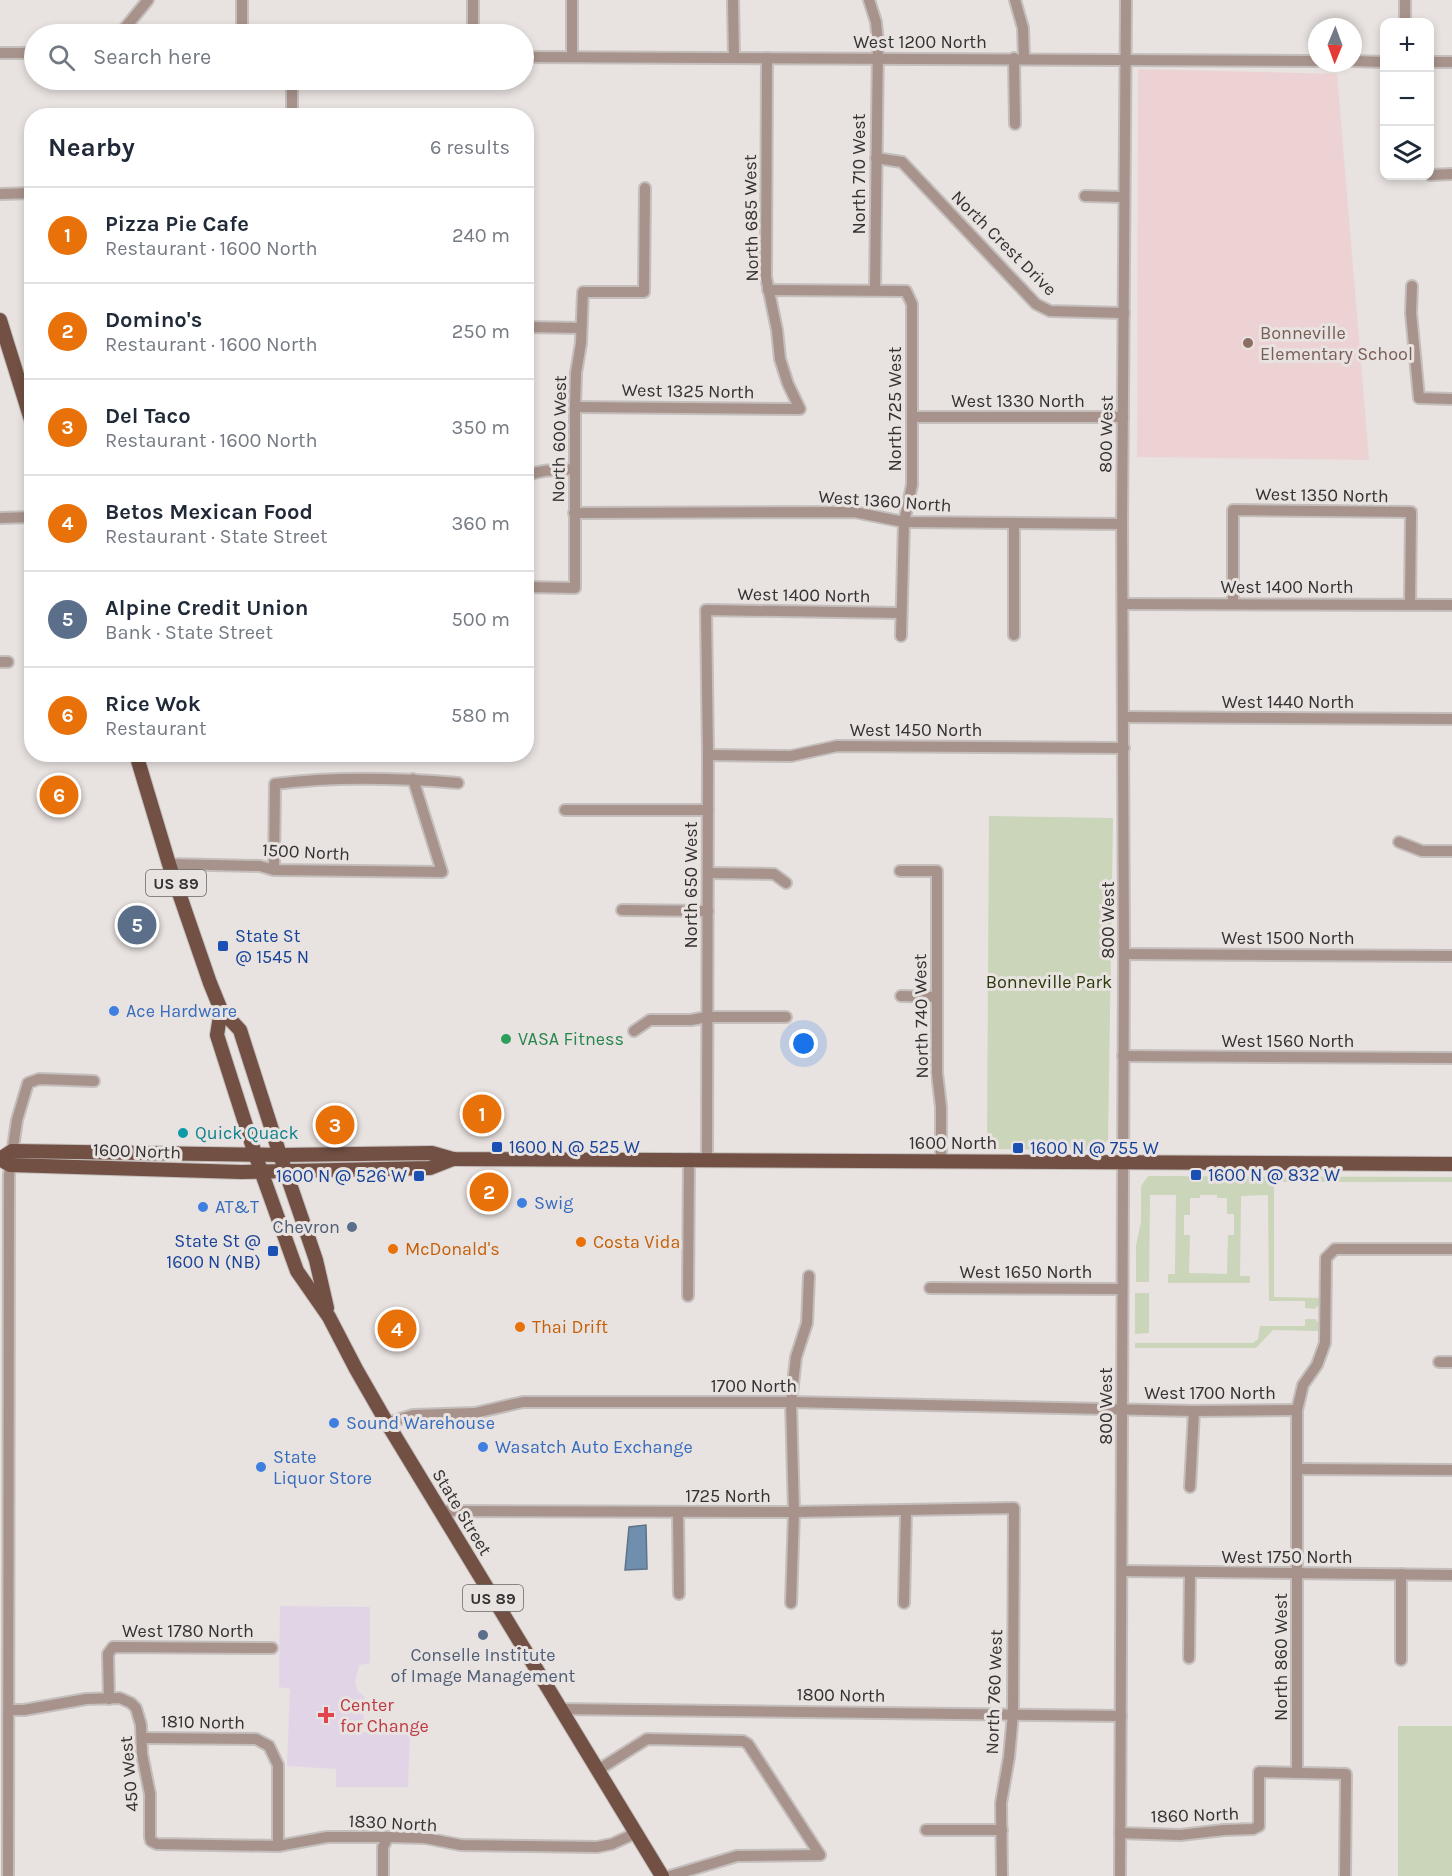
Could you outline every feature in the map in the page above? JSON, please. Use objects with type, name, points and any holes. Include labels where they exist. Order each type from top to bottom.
[{"type":"main road","points":[[0,320],[24,397]]},
{"type":"main road","name":"State Street","points":[[138,762],[169,864],[220,1010],[240,1030],[316,1260],[329,1317]]},
{"type":"main road","name":"State Street","points":[[220,1010],[217,1035],[255,1154],[297,1271],[329,1317],[387,1423],[662,1876]]},
{"type":"main road","name":"1600 North","points":[[6,1159],[432,1153],[453,1159],[1452,1164]]},
{"type":"main road","name":"1600 North","points":[[6,1159],[261,1171],[429,1168],[453,1159]]},
{"type":"street","points":[[128,24],[148,0]]},
{"type":"street","points":[[242,0],[242,24]]},
{"type":"street","points":[[473,0],[473,24]]},
{"type":"street","points":[[572,0],[572,57]]},
{"type":"street","points":[[733,0],[734,58]]},
{"type":"street","name":"North 710 West","points":[[868,0],[876,22],[878,58],[875,290]]},
{"type":"street","points":[[1015,0],[1023,28],[1015,124]]},
{"type":"street","name":"800 West","points":[[1120,1876],[1124,954],[1122,524],[1126,0]]},
{"type":"street","points":[[1405,0],[1405,18]]},
{"type":"street","points":[[0,53],[24,53]]},
{"type":"street","name":"West 1200 North","points":[[534,57],[1308,61]]},
{"type":"street","name":"North 685 West","points":[[767,58],[766,278],[777,330],[780,359],[788,384],[800,409]]},
{"type":"street","points":[[1362,61],[1380,62]]},
{"type":"street","points":[[1434,62],[1452,62]]},
{"type":"street","points":[[292,90],[292,108]]},
{"type":"street","name":"North Crest Drive","points":[[876,158],[902,162],[1036,304],[1050,311],[1125,313]]},
{"type":"street","points":[[1434,175],[1452,174]]},
{"type":"street","name":"North 600 West","points":[[534,587],[575,588],[575,406],[583,292],[644,292],[645,188]]},
{"type":"street","points":[[0,194],[24,193]]},
{"type":"street","points":[[1085,196],[1124,197]]},
{"type":"street","points":[[1412,286],[1419,398],[1452,399]]},
{"type":"street","points":[[768,290],[875,290]]},
{"type":"street","name":"North 725 West","points":[[875,290],[906,291],[912,304],[912,485],[904,522],[901,636]]},
{"type":"street","points":[[534,327],[581,328]]},
{"type":"street","name":"West 1325 North","points":[[575,406],[800,409]]},
{"type":"street","name":"West 1330 North","points":[[913,417],[1123,417]]},
{"type":"street","points":[[534,474],[550,470],[574,469]]},
{"type":"street","name":"West 1350 North","points":[[1233,604],[1233,510],[1411,512],[1410,604]]},
{"type":"street","name":"West 1360 North","points":[[574,513],[854,512],[904,522],[1122,524]]},
{"type":"street","points":[[0,518],[24,518]]},
{"type":"street","points":[[1014,523],[1014,635]]},
{"type":"street","name":"West 1400 North","points":[[1123,604],[1452,605]]},
{"type":"street","name":"West 1400 North","points":[[706,610],[901,613]]},
{"type":"street","name":"North 650 West","points":[[706,610],[707,1159]]},
{"type":"street","name":"West 1440 North","points":[[1124,717],[1452,719]]},
{"type":"street","name":"West 1450 North","points":[[708,755],[791,756],[837,746],[1124,748]]},
{"type":"street","points":[[274,870],[275,784],[316,779],[413,779],[458,783]]},
{"type":"street","name":"1500 North","points":[[169,864],[260,866],[274,870],[442,872],[413,779]]},
{"type":"street","points":[[565,810],[708,810]]},
{"type":"street","points":[[1399,842],[1422,851],[1452,851]]},
{"type":"street","name":"North 740 West","points":[[900,871],[937,871],[937,1073],[941,1107],[941,1161]]},
{"type":"street","points":[[708,873],[774,874],[786,883]]},
{"type":"street","points":[[622,910],[708,911]]},
{"type":"street","name":"West 1500 North","points":[[1124,954],[1452,956]]},
{"type":"street","points":[[901,996],[937,996]]},
{"type":"street","points":[[634,1031],[650,1020],[786,1017]]},
{"type":"street","name":"West 1560 North","points":[[1123,1056],[1452,1058]]},
{"type":"street","points":[[8,1876],[9,1710],[4,1671],[6,1159],[28,1083],[39,1079],[94,1081]]},
{"type":"street","points":[[688,1296],[689,1159]]},
{"type":"street","name":"North 860 West","points":[[1297,1772],[1297,1410],[1303,1384],[1317,1365],[1325,1343],[1326,1258],[1335,1249],[1452,1249]]},
{"type":"street","points":[[791,1603],[794,1512],[791,1402],[796,1358],[807,1323],[809,1276]]},
{"type":"street","name":"West 1650 North","points":[[930,1288],[1122,1289]]},
{"type":"street","points":[[1439,1362],[1452,1362]]},
{"type":"street","name":"1700 North","points":[[387,1423],[414,1414],[475,1413],[523,1402],[791,1402],[1122,1409]]},
{"type":"street","name":"West 1700 North","points":[[1122,1409],[1297,1410]]},
{"type":"street","points":[[1190,1487],[1194,1411]]},
{"type":"street","points":[[1297,1469],[1452,1470]]},
{"type":"street","name":"1725 North","points":[[441,1510],[794,1512],[1014,1508]]},
{"type":"street","name":"North 760 West","points":[[1002,1876],[1001,1803],[1013,1714],[1014,1508]]},
{"type":"street","points":[[904,1603],[906,1511]]},
{"type":"street","points":[[678,1512],[678,1594]]},
{"type":"street","name":"West 1750 North","points":[[1122,1571],[1452,1575]]},
{"type":"street","points":[[1189,1658],[1190,1572]]},
{"type":"street","points":[[1401,1574],[1401,1660]]},
{"type":"street","name":"West 1780 North","points":[[109,1699],[108,1654],[110,1650],[118,1646],[272,1648]]},
{"type":"street","name":"450 West","points":[[109,1699],[120,1698],[131,1703],[136,1708],[140,1720],[142,1754],[150,1794],[150,1837]]},
{"type":"street","points":[[9,1710],[24,1710],[86,1699],[109,1699]]},
{"type":"street","name":"1800 North","points":[[560,1709],[1121,1716]]},
{"type":"street","name":"1810 North","points":[[142,1738],[236,1738],[263,1742],[272,1750],[278,1765],[278,1846]]},
{"type":"street","points":[[598,1770],[647,1739],[743,1741],[748,1744],[820,1855],[737,1856],[670,1876]]},
{"type":"street","name":"1860 North","points":[[1120,1833],[1180,1834],[1253,1829],[1259,1826],[1259,1772],[1346,1774],[1345,1876]]},
{"type":"street","points":[[926,1830],[1002,1830]]},
{"type":"street","name":"1830 North","points":[[150,1837],[153,1843],[164,1845],[278,1846],[327,1837],[388,1837],[425,1838],[470,1846],[597,1847],[612,1845],[636,1833]]},
{"type":"street","points":[[383,1876],[383,1847],[388,1837]]},
{"type":"shaded area","name":"Bonneville Elementary School","points":[[1138,69],[1337,74],[1369,460],[1137,457]]},
{"type":"shaded area","name":"Center for Change","points":[[280,1606],[370,1607],[370,1663],[359,1665],[355,1683],[358,1692],[365,1697],[362,1732],[410,1733],[408,1787],[336,1787],[336,1769],[287,1766],[290,1689],[279,1687]]},
{"type":"green space","name":"Bonneville Park","points":[[989,816],[1113,818],[1108,1140],[1100,1148],[1089,1150],[987,1149]]},
{"type":"green space","points":[[1148,1176],[1452,1177],[1452,1182],[1274,1182],[1274,1297],[1319,1298],[1319,1305],[1315,1309],[1305,1308],[1305,1301],[1269,1301],[1268,1195],[1241,1196],[1240,1276],[1250,1276],[1250,1283],[1168,1283],[1168,1274],[1175,1274],[1176,1195],[1150,1195],[1149,1282],[1136,1282],[1136,1246],[1141,1222],[1141,1186]],"holes":[[[1200,1195],[1217,1195],[1217,1198],[1227,1198],[1227,1214],[1234,1214],[1234,1235],[1228,1235],[1227,1274],[1189,1273],[1190,1235],[1184,1235],[1184,1215],[1190,1215],[1190,1198],[1200,1198]]]},
{"type":"green space","points":[[1135,1293],[1149,1293],[1149,1333],[1135,1334]]},
{"type":"green space","points":[[1305,1319],[1315,1319],[1319,1323],[1319,1331],[1273,1330],[1256,1348],[1135,1348],[1135,1343],[1253,1343],[1258,1339],[1260,1326],[1305,1326]]},
{"type":"green space","points":[[1398,1726],[1452,1726],[1452,1876],[1398,1876]]},
{"type":"water","points":[[646,1525],[647,1569],[625,1570],[629,1527]]},
{"type":"place","name":"Bonneville Elementary School","points":[[1248,343]]},
{"type":"place","name":"Rice Wok","points":[[59,795]]},
{"type":"place","name":"Alpine Credit Union","points":[[137,925]]},
{"type":"place","name":"State St @ 1545 N","points":[[223,946]]},
{"type":"place","name":"Ace Hardware","points":[[114,1011]]},
{"type":"place","name":"VASA Fitness","points":[[506,1039]]},
{"type":"place","name":"Pizza Pie Cafe","points":[[482,1114]]},
{"type":"place","name":"Del Taco","points":[[335,1125]]},
{"type":"place","name":"Quick Quack","points":[[183,1133]]},
{"type":"place","name":"1600 N @ 525 W","points":[[497,1147]]},
{"type":"place","name":"1600 N @ 755 W","points":[[1018,1148]]},
{"type":"place","name":"1600 N @ 832 W","points":[[1196,1175]]},
{"type":"place","name":"1600 N @ 526 W","points":[[419,1176]]},
{"type":"place","name":"Domino's","points":[[489,1192]]},
{"type":"place","name":"Swig","points":[[522,1203]]},
{"type":"place","name":"AT&T","points":[[203,1207]]},
{"type":"place","name":"Chevron","points":[[352,1227]]},
{"type":"place","name":"Costa Vida","points":[[581,1242]]},
{"type":"place","name":"McDonald's","points":[[393,1249]]},
{"type":"place","name":"State St @ 1600 N (NB)","points":[[273,1251]]},
{"type":"place","name":"Thai Drift","points":[[520,1327]]},
{"type":"place","name":"Betos Mexican Food","points":[[397,1329]]},
{"type":"place","name":"Sound Warehouse","points":[[334,1423]]},
{"type":"place","name":"Wasatch Auto Exchange","points":[[483,1447]]},
{"type":"place","name":"State Liquor Store","points":[[261,1467]]},
{"type":"place","name":"Conselle Institute of Image Management","points":[[483,1635]]},
{"type":"place","name":"Center for Change","points":[[326,1715]]}]
